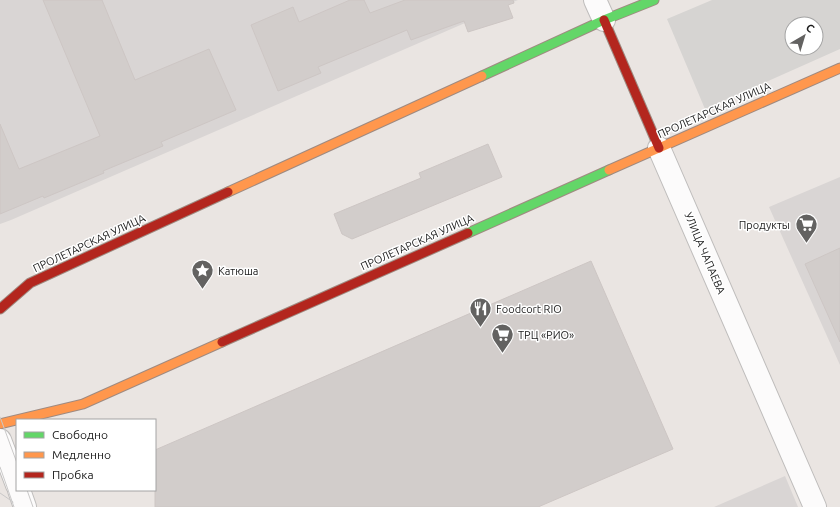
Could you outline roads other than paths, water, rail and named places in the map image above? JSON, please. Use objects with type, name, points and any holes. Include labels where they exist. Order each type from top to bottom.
[{"type":"main road","name":"ПРОЛЕТАРСКАЯ УЛИЦА","points":[[0,309],[30,283],[604,20],[654,0]]},
{"type":"main road","name":"УЛИЦА ЧАПАЕВА","points":[[604,20],[659,148]]},
{"type":"main road","name":"ПРОЛЕТАРСКАЯ УЛИЦА","points":[[21,419],[83,404],[840,68]]},
{"type":"main road","name":"ПРОЛЕТАРСКАЯ УЛИЦА","points":[[0,424],[16,420]]},
{"type":"street","name":"УЛИЦА ЧАПАЕВА","points":[[595,0],[604,20]]},
{"type":"street","name":"УЛИЦА ЧАПАЕВА","points":[[659,148],[815,507]]},
{"type":"street","points":[[0,440],[16,483]]},
{"type":"street","points":[[19,491],[25,507]]},
{"type":"tram line","points":[[0,417],[16,460]]},
{"type":"tram line","points":[[0,467],[14,507]]},
{"type":"tram line","points":[[27,491],[33,507]]},
{"type":"tram line","points":[[0,493],[13,502]]},
{"type":"place","name":"Продукты","points":[[806,244]]},
{"type":"place","name":"Катюша","points":[[202,290]]},
{"type":"place","name":"Foodcort RIO","points":[[481,328]]},
{"type":"place","name":"ТРЦ «РИО»","points":[[503,354]]}]
